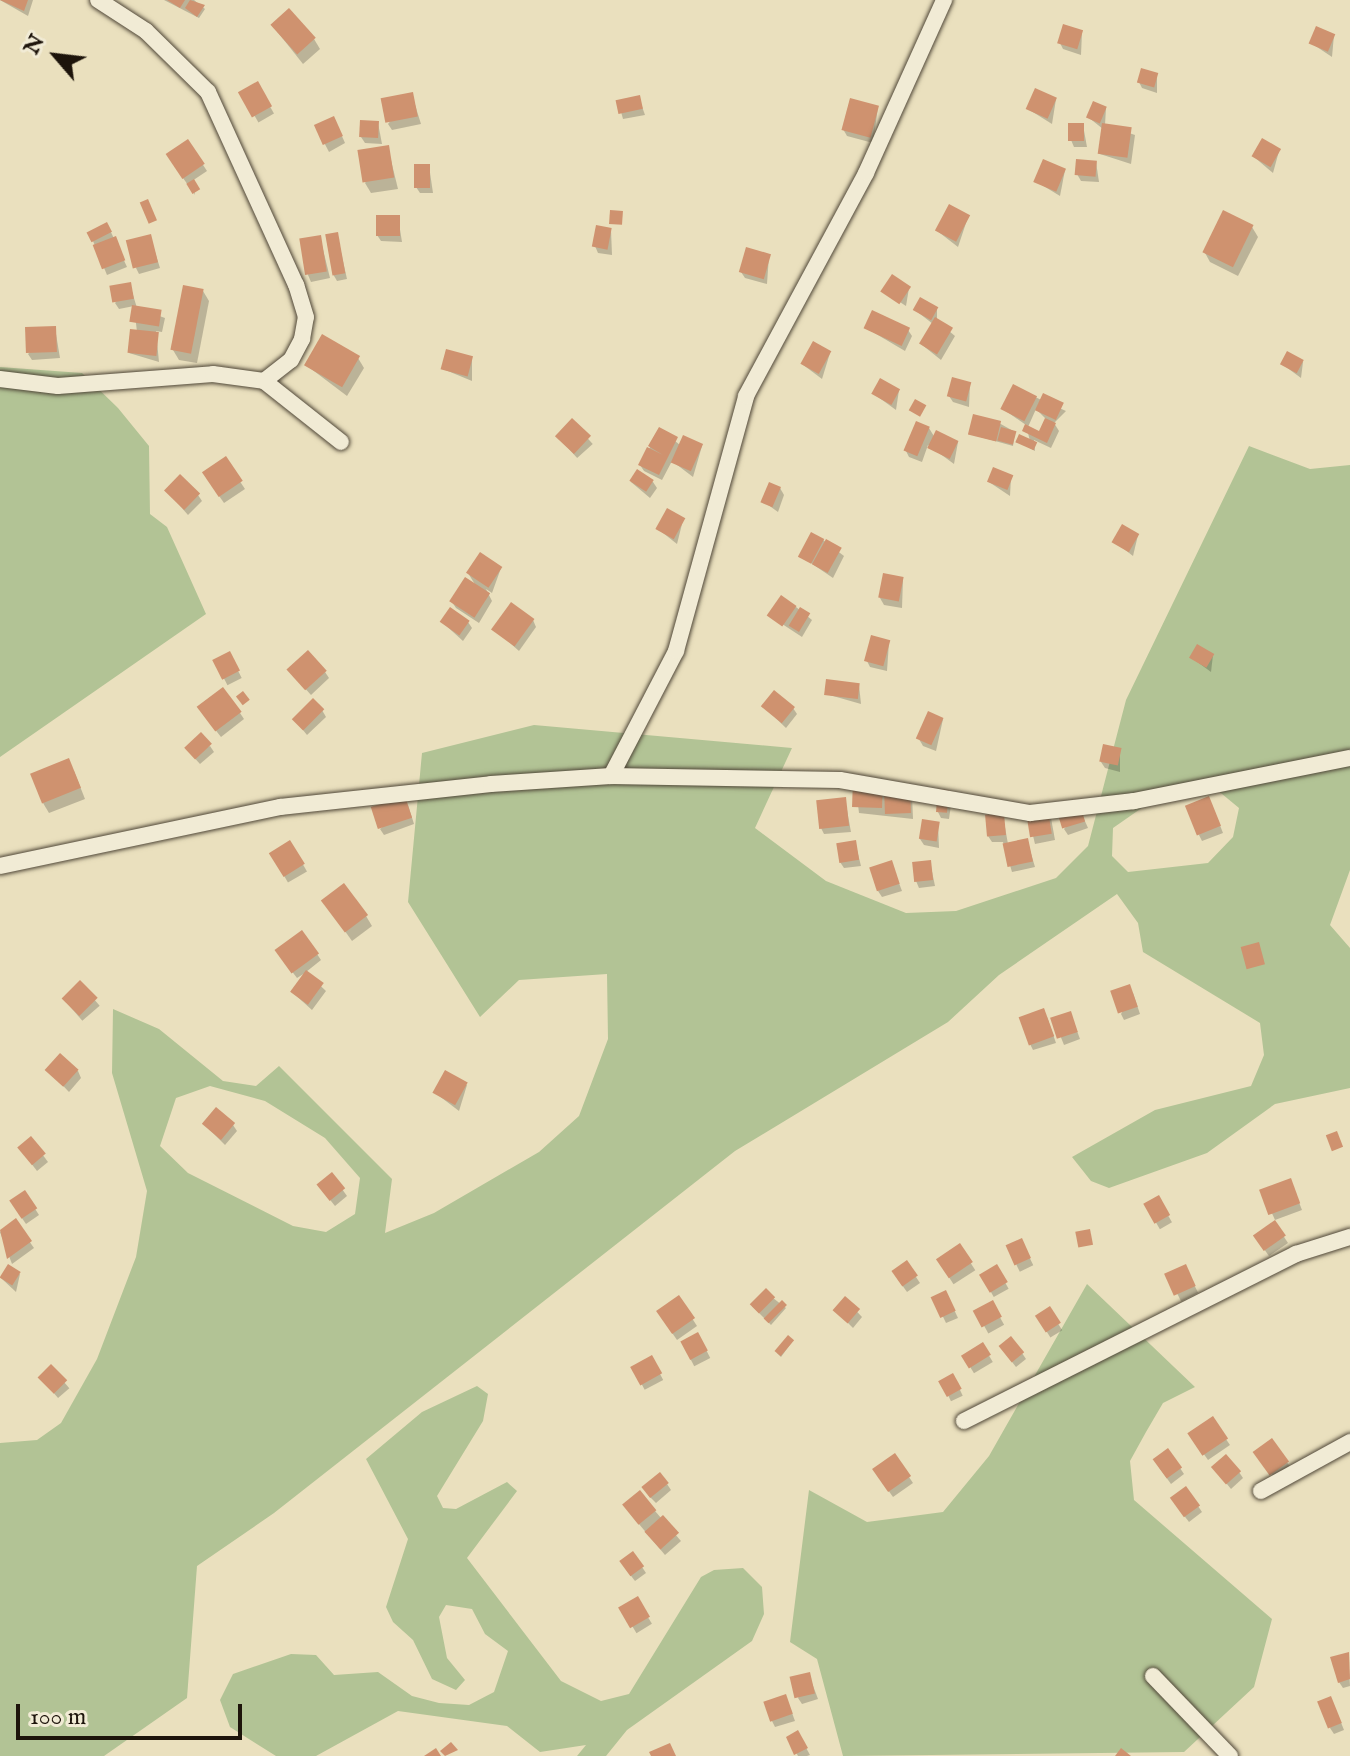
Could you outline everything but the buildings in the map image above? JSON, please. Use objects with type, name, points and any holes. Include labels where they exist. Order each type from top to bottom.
[{"type":"street","points":[[98,0],[187,67],[208,92],[253,182],[306,317],[291,360],[264,381]]},
{"type":"street","points":[[611,776],[676,651],[746,396],[866,173],[944,0]]},
{"type":"street","points":[[0,379],[58,386],[213,374],[264,381],[341,442]]},
{"type":"street","points":[[0,866],[280,807],[611,776],[840,780],[1030,813],[1134,801],[1350,758]]},
{"type":"street","points":[[964,1421],[1296,1254],[1350,1237]]},
{"type":"street","points":[[1261,1491],[1350,1442]]},
{"type":"street","points":[[1153,1676],[1230,1756]]},
{"type":"green space","points":[[0,367],[82,373],[118,408],[149,446],[150,514],[167,527],[206,614],[0,757]]},
{"type":"green space","points":[[1249,446],[1310,469],[1350,465],[1350,870],[1330,925],[1350,948],[1350,1088],[1275,1104],[1207,1153],[1109,1188],[1091,1181],[1072,1157],[1155,1110],[1251,1086],[1264,1055],[1260,1023],[1143,952],[1138,923],[1117,894],[999,975],[948,1022],[735,1151],[274,1513],[197,1566],[187,1698],[104,1756],[0,1756],[0,1443],[37,1440],[61,1423],[97,1359],[136,1257],[147,1191],[112,1073],[113,1009],[159,1029],[223,1081],[256,1086],[279,1066],[392,1179],[385,1233],[434,1213],[539,1152],[579,1116],[608,1039],[607,974],[519,980],[480,1017],[408,902],[422,753],[534,725],[792,748],[755,828],[826,881],[906,913],[956,911],[1056,878],[1088,846],[1126,700]],"holes":[[[1169,789],[1216,789],[1239,808],[1233,837],[1208,863],[1128,872],[1112,856],[1113,828]],[[210,1086],[265,1101],[325,1138],[360,1178],[355,1214],[326,1232],[293,1226],[188,1173],[160,1146],[176,1098]]]},
{"type":"green space","points":[[1087,1284],[1195,1387],[1163,1403],[1130,1461],[1134,1500],[1272,1619],[1254,1687],[1184,1752],[843,1756],[817,1659],[790,1642],[809,1490],[867,1522],[943,1512],[989,1456]]},
{"type":"green space","points":[[477,1386],[488,1394],[483,1421],[437,1496],[443,1508],[456,1509],[507,1482],[517,1491],[467,1558],[561,1681],[601,1701],[629,1694],[701,1577],[714,1570],[743,1568],[762,1587],[764,1614],[752,1641],[627,1730],[606,1756],[577,1756],[586,1745],[540,1752],[507,1726],[398,1711],[316,1756],[276,1756],[230,1727],[220,1700],[233,1674],[291,1654],[316,1655],[334,1675],[378,1672],[412,1696],[439,1703],[469,1705],[494,1692],[508,1651],[485,1634],[472,1609],[446,1605],[439,1617],[447,1658],[465,1680],[456,1690],[432,1679],[413,1640],[393,1622],[386,1607],[408,1539],[366,1459],[422,1412]]}]
